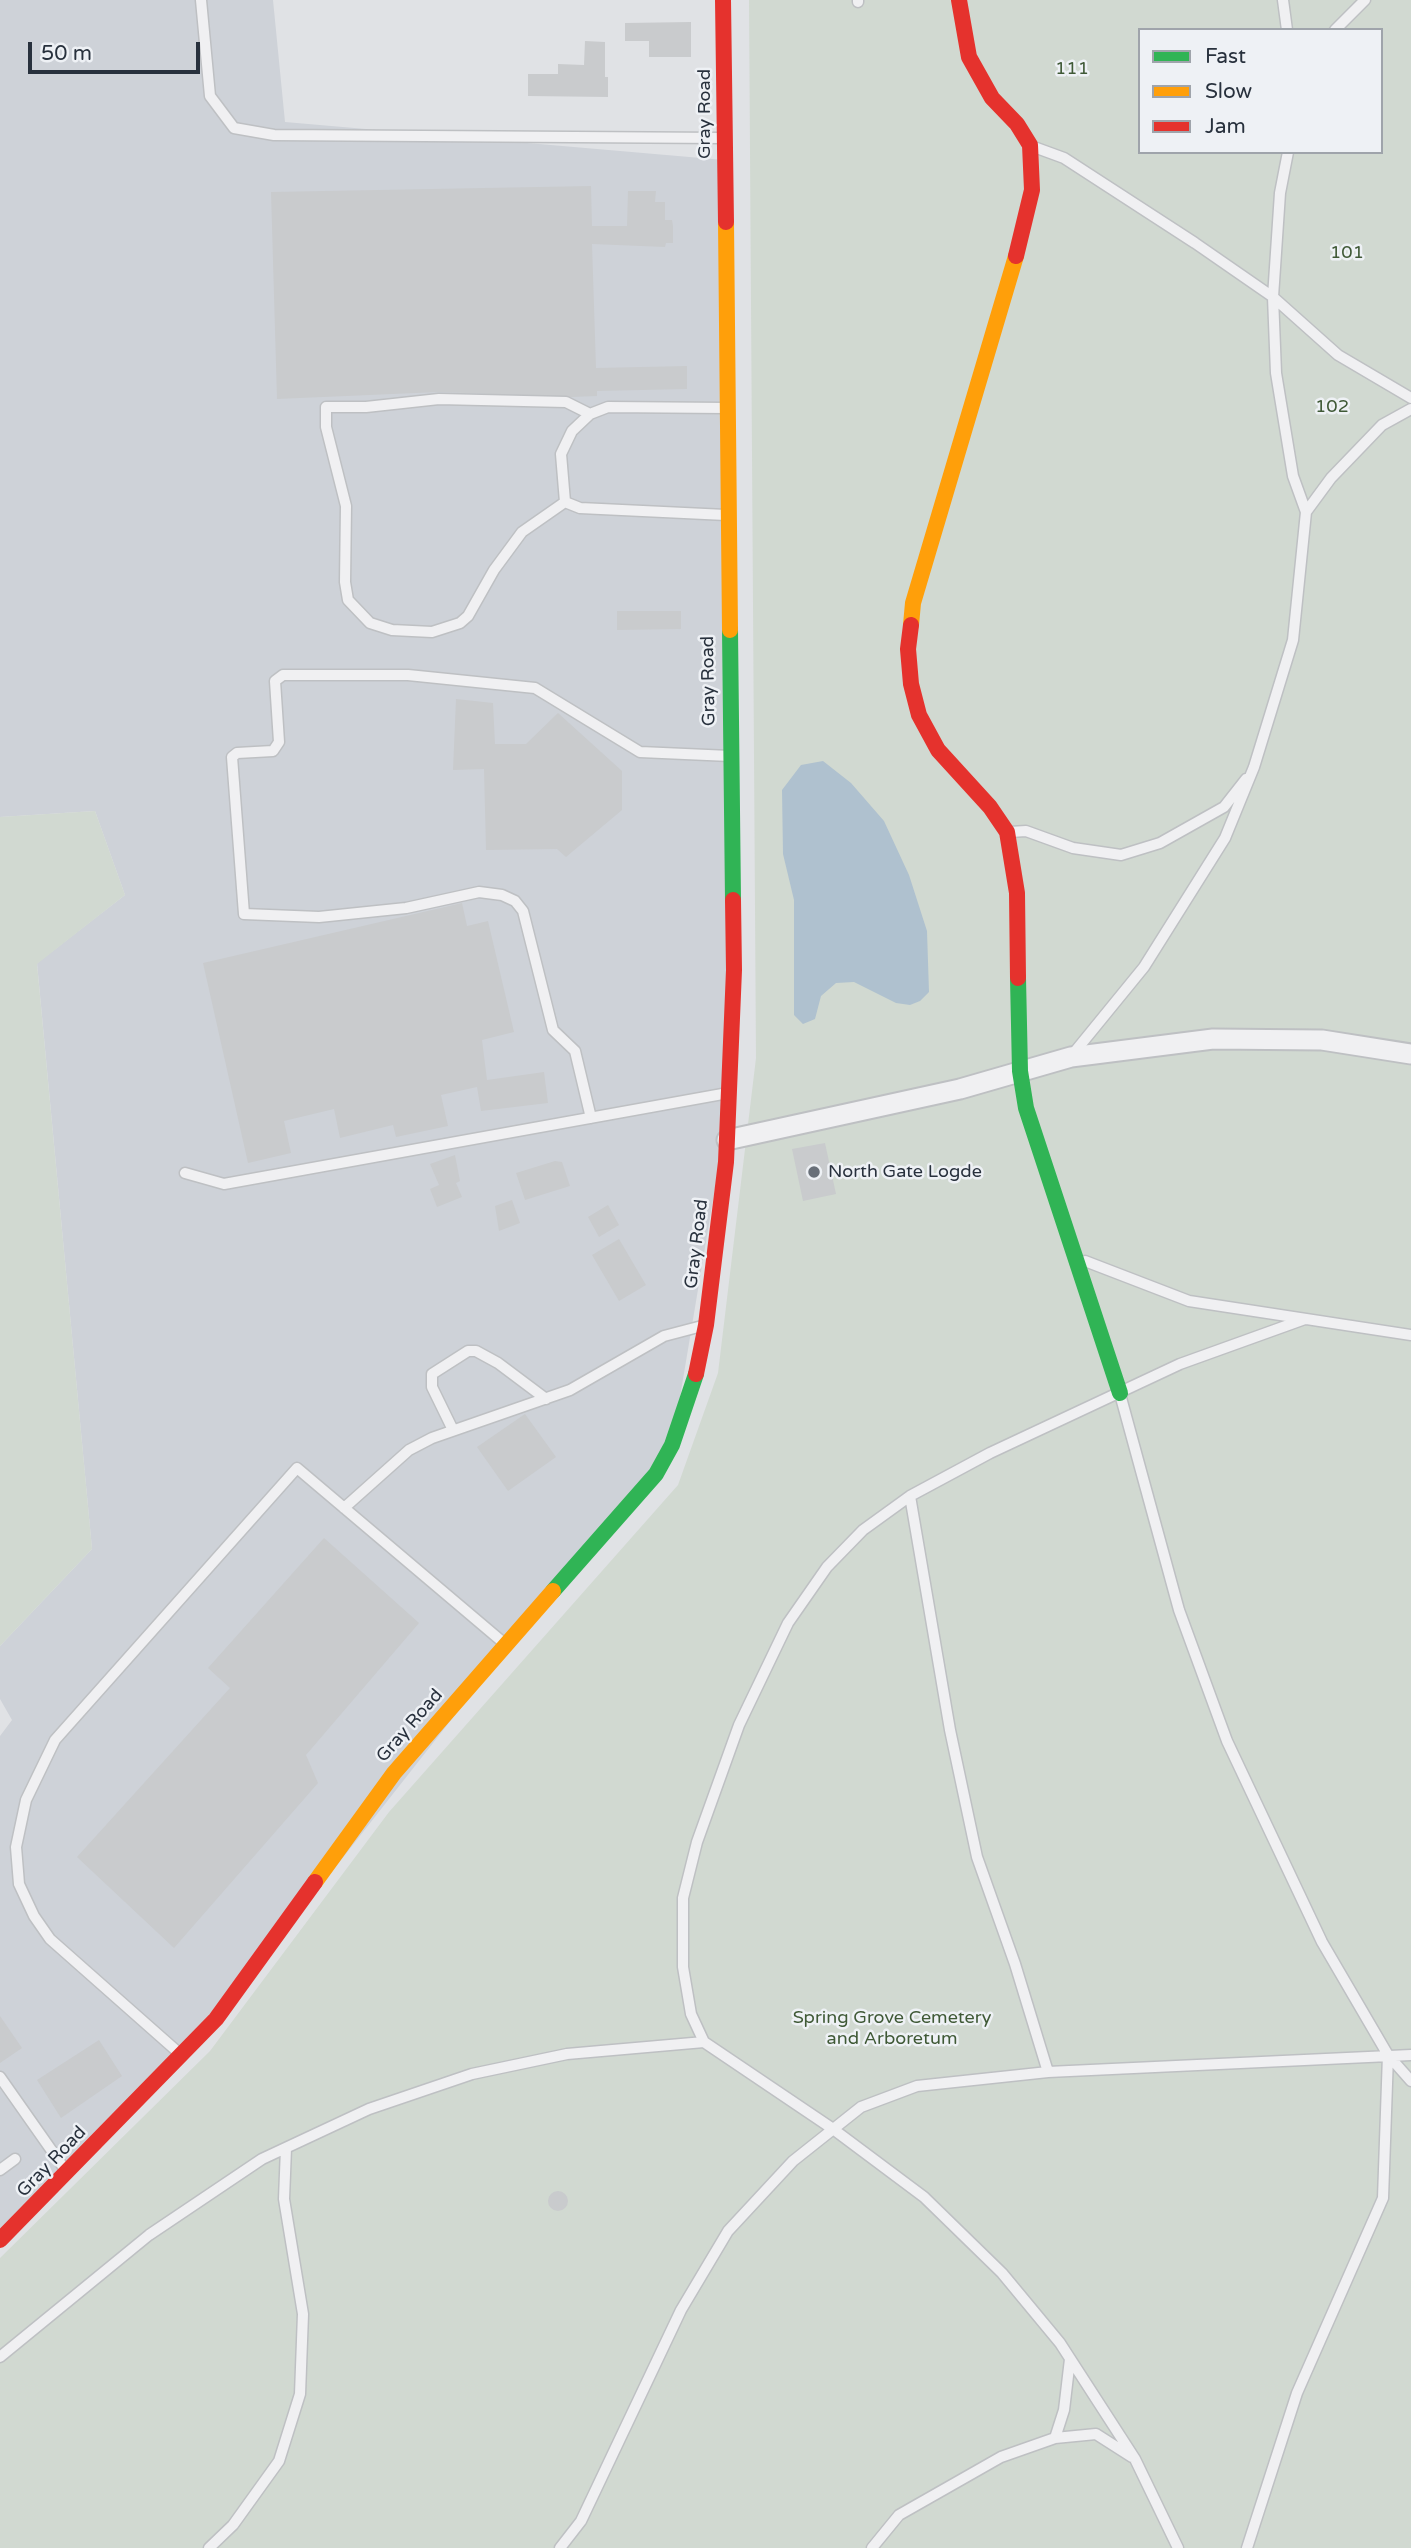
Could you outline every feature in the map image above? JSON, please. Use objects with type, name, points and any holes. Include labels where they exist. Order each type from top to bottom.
[{"type":"street","name":"Gray Road","points":[[0,2240],[68,2174],[216,2019],[394,1773],[656,1474],[672,1445],[694,1383],[706,1325],[727,1140],[734,970],[723,0]]},
{"type":"street","points":[[959,0],[969,57],[992,98],[1017,124],[1030,145],[1032,178],[1028,203],[913,603],[908,649],[911,684],[926,727],[939,750],[990,807],[1007,832],[1017,893],[1020,1072],[1026,1108],[1078,1258],[1120,1393]]},
{"type":"street","points":[[727,1140],[960,1089],[1070,1057],[1213,1039],[1322,1040],[1411,1054]]},
{"type":"lane","points":[[201,0],[209,96],[234,128],[274,135],[724,138]]},
{"type":"lane","points":[[1283,0],[1287,28]]},
{"type":"lane","points":[[1337,28],[1365,0]]},
{"type":"lane","points":[[1030,145],[1064,158],[1273,297],[1338,355],[1411,398]]},
{"type":"lane","points":[[1070,1057],[1143,967],[1225,838],[1254,767],[1293,640],[1306,512],[1293,476],[1276,373],[1273,297],[1280,192],[1288,154]]},
{"type":"lane","points":[[565,502],[522,532],[494,570],[468,616],[449,629],[432,632],[392,630],[370,623],[348,600],[345,582],[346,506],[326,427],[326,407],[439,399],[566,402],[590,414]]},
{"type":"lane","points":[[565,502],[561,454],[572,431],[590,414],[608,407],[726,408]]},
{"type":"lane","points":[[1306,512],[1331,478],[1382,425],[1411,409]]},
{"type":"lane","points":[[565,502],[580,508],[727,514]]},
{"type":"lane","points":[[591,1118],[575,1051],[553,1030],[523,911],[515,901],[502,895],[479,892],[406,908],[319,917],[244,914],[232,757],[237,753],[273,751],[279,742],[275,681],[283,675],[408,675],[535,688],[640,752],[730,756]]},
{"type":"lane","points":[[1007,832],[1027,831],[1073,848],[1121,855],[1160,843],[1224,807],[1254,767]]},
{"type":"lane","points":[[185,1173],[224,1184],[730,1092]]},
{"type":"lane","points":[[1078,1258],[1115,1275],[1189,1301],[1411,1335]]},
{"type":"lane","points":[[1178,2548],[1135,2459],[1070,2358],[1002,2273],[924,2197],[833,2129],[704,2042],[691,2014],[682,1967],[684,1898],[697,1842],[739,1725],[788,1623],[827,1567],[863,1530],[910,1496],[990,1453],[1180,1364],[1305,1319]]},
{"type":"lane","points":[[344,1508],[410,1450],[453,1430],[570,1390],[664,1336],[706,1325]]},
{"type":"lane","points":[[453,1430],[432,1387],[432,1374],[468,1351],[476,1350],[498,1363],[546,1399]]},
{"type":"lane","points":[[1120,1393],[1179,1610],[1227,1741],[1322,1942],[1388,2055],[1411,2081]]},
{"type":"lane","points":[[182,2056],[50,1939],[34,1916],[19,1884],[16,1847],[26,1800],[55,1740],[297,1468],[506,1644]]},
{"type":"lane","points":[[910,1496],[922,1548],[950,1730],[977,1857],[1015,1965],[1048,2072]]},
{"type":"lane","points":[[0,2357],[149,2235],[262,2159],[369,2109],[472,2074],[567,2054],[704,2042]]},
{"type":"lane","points":[[559,2548],[581,2521],[681,2311],[728,2231],[793,2161],[861,2107],[917,2086],[1048,2072],[1411,2054]]},
{"type":"lane","points":[[1247,2548],[1297,2393],[1383,2198],[1388,2055]]},
{"type":"lane","points":[[0,2077],[68,2174]]},
{"type":"lane","points":[[209,2548],[233,2525],[279,2461],[300,2394],[303,2314],[284,2199],[286,2148]]},
{"type":"lane","points":[[0,2170],[15,2159]]},
{"type":"lane","points":[[1055,2438],[1064,2410],[1070,2358]]},
{"type":"lane","points":[[872,2548],[899,2515],[1001,2457],[1055,2438],[1096,2434],[1135,2459]]},
{"type":"shaded area","points":[[0,0],[273,0],[285,122],[724,160],[731,1092],[672,1445],[569,1570],[216,2019],[0,2240],[0,1736],[12,1720],[0,1699],[0,1646],[92,1549],[37,963],[125,895],[95,811],[0,817]]},
{"type":"green space","name":"Spring Grove Cemetery and Arboretum","points":[[749,0],[1411,0],[1411,2548],[0,2548],[0,2258],[210,2051],[389,1812],[678,1485],[718,1373],[756,1058]]},
{"type":"green space","points":[[95,811],[125,895],[37,964],[92,1549],[0,1646],[0,817]]},
{"type":"water","points":[[823,761],[851,783],[884,821],[909,875],[927,931],[929,992],[920,1001],[910,1005],[896,1003],[854,982],[836,983],[821,996],[815,1019],[803,1024],[794,1015],[794,900],[783,854],[782,790],[801,765]]},
{"type":"building","points":[[691,22],[691,57],[649,57],[649,41],[625,41],[625,23]]},
{"type":"building","points":[[585,41],[605,42],[608,97],[528,96],[528,74],[558,74],[558,64],[584,65]]},
{"type":"building","points":[[591,186],[592,226],[627,226],[628,191],[656,191],[655,202],[665,202],[665,220],[672,220],[673,226],[673,243],[666,243],[665,247],[592,244],[596,368],[687,366],[687,389],[597,391],[597,396],[572,397],[439,392],[277,399],[271,192]]},
{"type":"building","points":[[617,611],[681,611],[681,629],[617,630]]},
{"type":"building","points":[[456,699],[493,703],[495,744],[526,744],[558,713],[622,771],[622,810],[566,857],[557,849],[486,850],[484,769],[453,770]]},
{"type":"building","points":[[462,903],[467,926],[488,921],[514,1032],[482,1040],[487,1080],[544,1072],[548,1103],[481,1111],[477,1087],[441,1095],[448,1126],[396,1137],[393,1125],[340,1138],[334,1109],[284,1121],[291,1153],[248,1163],[203,963]]},
{"type":"building","name":"North Gate Logde","points":[[825,1143],[836,1194],[803,1201],[792,1149]]},
{"type":"building","points":[[455,1155],[460,1181],[456,1183],[462,1197],[437,1207],[430,1189],[439,1185],[430,1164]]},
{"type":"building","points":[[555,1161],[562,1162],[570,1186],[525,1200],[516,1173]]},
{"type":"building","points":[[512,1200],[520,1223],[499,1231],[495,1206]]},
{"type":"building","points":[[608,1205],[619,1225],[599,1237],[588,1217]]},
{"type":"building","points":[[619,1239],[646,1285],[619,1301],[592,1255]]},
{"type":"building","points":[[525,1414],[556,1457],[508,1491],[477,1447]]},
{"type":"building","points":[[324,1538],[419,1623],[306,1755],[318,1783],[174,1948],[77,1857],[230,1688],[208,1668]]},
{"type":"building","points":[[0,2016],[22,2048],[0,2063]]},
{"type":"building","points":[[99,2040],[122,2076],[61,2118],[37,2080]]},
{"type":"building","points":[[558,2191],[565,2194],[568,2201],[565,2208],[558,2211],[551,2208],[548,2201],[551,2194]]},
{"type":"traffic: fast","points":[[730,630],[733,900]]},
{"type":"traffic: fast","points":[[1018,978],[1020,1071],[1026,1108],[1120,1393]]},
{"type":"traffic: fast","points":[[553,1591],[656,1474],[672,1445],[696,1374]]},
{"type":"traffic: slow","points":[[726,222],[730,630]]},
{"type":"traffic: slow","points":[[911,625],[913,603],[1016,256]]},
{"type":"traffic: slow","points":[[315,1882],[394,1773],[553,1591]]},
{"type":"traffic: jam","points":[[723,0],[726,222]]},
{"type":"traffic: jam","points":[[959,0],[969,57],[992,98],[1017,124],[1030,145],[1032,190],[1016,256]]},
{"type":"traffic: jam","points":[[911,625],[908,649],[911,684],[919,715],[938,750],[990,807],[1007,832],[1017,893],[1018,978]]},
{"type":"traffic: jam","points":[[696,1374],[706,1325],[726,1162],[734,970],[733,900]]},
{"type":"traffic: jam","points":[[0,2240],[216,2019],[315,1882]]},
{"type":"place","name":"North Gate Logde","points":[[814,1172]]},
{"type":"park label","name":"111","points":[[1072,69]]},
{"type":"park label","name":"101","points":[[1347,253]]},
{"type":"park label","name":"102","points":[[1332,407]]}]
